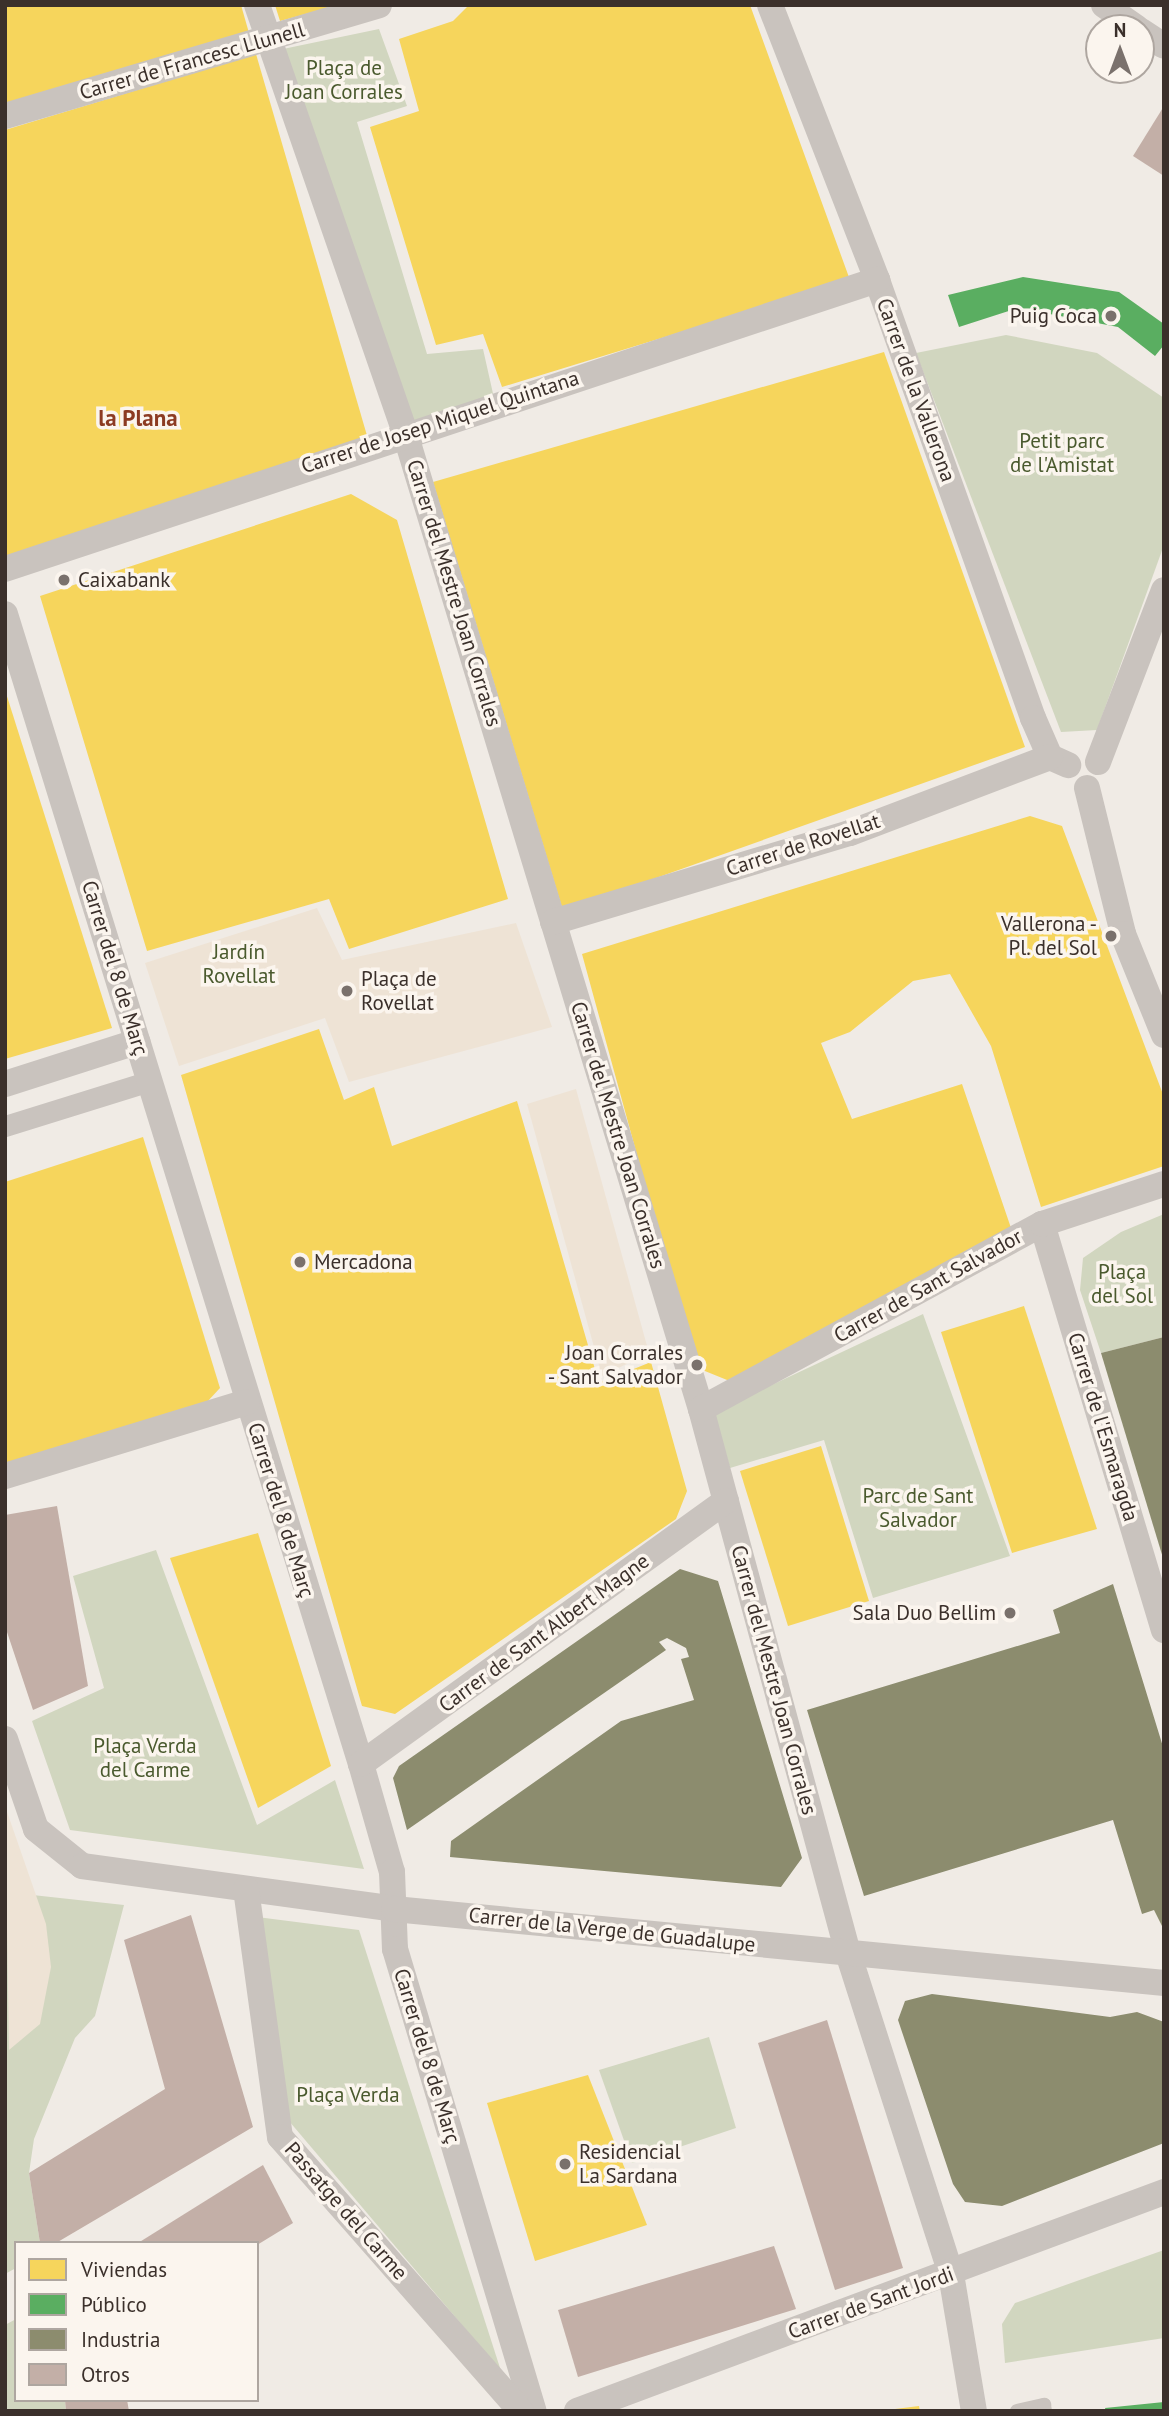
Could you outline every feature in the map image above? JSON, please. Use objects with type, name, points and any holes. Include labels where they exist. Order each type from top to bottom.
[{"type":"street","name":"Carrer del Mestre Joan Corrales","points":[[257,5],[267,41],[405,433],[701,1409],[848,1953],[951,2274],[974,2411]]},
{"type":"street","name":"Carrer de Francesc Llunell","points":[[5,116],[267,41],[379,5]]},
{"type":"street","name":"Carrer de la Vallerona","points":[[770,5],[1059,761],[1072,783],[1087,788]]},
{"type":"street","name":"Carrer de Josep Miquel Quintana","points":[[5,569],[405,433],[877,280]]},
{"type":"street","points":[[1164,590],[1098,762],[1100,777],[1087,788],[1124,934],[1164,1035]]},
{"type":"street","name":"Carrer del 8 de Març","points":[[5,614],[361,1764],[392,1872],[396,1949],[534,2411]]},
{"type":"street","name":"Carrer de Rovellat","points":[[553,922],[850,833],[1059,761],[1081,755],[1098,762]]},
{"type":"street","points":[[5,1084],[137,1042]]},
{"type":"street","points":[[5,1126],[137,1085]]},
{"type":"street","name":"Carrer de Sant Salvador","points":[[701,1409],[1042,1223],[1164,1184]]},
{"type":"street","name":"Carrer de l'Esmaragda","points":[[1042,1223],[1164,1630]]},
{"type":"street","points":[[5,1476],[247,1402]]},
{"type":"street","name":"Carrer de Sant Albert Magne","points":[[361,1764],[726,1501]]},
{"type":"street","name":"Carrer de la Verge de Guadalupe","points":[[5,1739],[36,1829],[64,1857],[82,1866],[394,1909],[1164,1983]]},
{"type":"street","name":"Passatge del Carme","points":[[246,1889],[281,2137],[521,2411]]},
{"type":"street","name":"Carrer de Sant Jordi","points":[[577,2411],[951,2274],[1164,2192]]},
{"type":"lane","points":[[1017,2411],[1044,2405],[1045,2411]]},
{"type":"green space","name":"Plaça de Joan Corrales","points":[[379,29],[407,106],[357,122],[427,354],[483,349],[494,398],[408,424],[283,49]]},
{"type":"green space","name":"Petit parc de l'Amistat","points":[[1006,335],[1097,353],[1164,398],[1164,545],[1097,730],[1061,732],[916,353]]},
{"type":"green space","name":"Plaça del Sol","points":[[1164,1214],[1164,1337],[1101,1353],[1080,1290],[1083,1258],[1121,1232]]},
{"type":"green space","name":"Parc de Sant Salvador","points":[[923,1314],[1010,1556],[873,1598],[824,1440],[730,1468],[714,1412]]},
{"type":"green space","name":"Plaça Verda del Carme","points":[[156,1550],[257,1825],[335,1780],[364,1869],[70,1830],[32,1721],[104,1688],[73,1576]]},
{"type":"green space","points":[[5,1892],[124,1905],[95,2016],[75,2038],[34,2139],[29,2173],[40,2241],[14,2241],[14,2269],[5,2274]]},
{"type":"green space","name":"Plaça Verda","points":[[257,1917],[359,1930],[501,2371],[289,2121]]},
{"type":"green space","points":[[709,2037],[736,2128],[632,2163],[599,2070]]},
{"type":"green space","points":[[1164,2250],[1164,2338],[1005,2363],[1002,2324],[1015,2303]]},
{"type":"green space","points":[[14,2320],[14,2402],[65,2402],[66,2411],[5,2411],[5,2325]]},
{"type":"shaded area","name":"Plaça de Rovellat","points":[[317,908],[342,960],[516,923],[552,1027],[349,1082],[325,1018],[179,1066],[145,963]]},
{"type":"shaded area","points":[[576,1089],[649,1353],[602,1376],[527,1104]]},
{"type":"shaded area","points":[[5,1806],[46,1924],[51,1967],[40,2024],[9,2050]]},
{"type":"building: Viviendas","points":[[5,5],[241,5],[249,33],[5,105]]},
{"type":"building: Viviendas","points":[[275,5],[339,5],[280,21]]},
{"type":"building: Viviendas","points":[[469,5],[750,5],[850,280],[502,387],[483,334],[436,345],[370,127],[419,111],[399,39],[453,21]]},
{"type":"building: Viviendas","points":[[256,54],[368,439],[7,556],[5,130]]},
{"type":"building: Viviendas","points":[[884,352],[1025,747],[563,911],[433,482]]},
{"type":"building: Viviendas","points":[[351,494],[397,520],[508,899],[349,949],[329,899],[147,951],[40,596]]},
{"type":"building: Viviendas","points":[[5,690],[112,1028],[5,1059]]},
{"type":"building: Viviendas","points":[[1030,816],[1062,826],[1164,1097],[1164,1166],[1041,1207],[991,1046],[950,974],[913,981],[850,1032],[821,1043],[852,1119],[962,1084],[1011,1228],[732,1382],[695,1367],[582,954]]},
{"type":"building: Viviendas","points":[[319,1029],[344,1100],[374,1087],[392,1146],[517,1101],[599,1383],[651,1362],[687,1491],[676,1519],[395,1714],[362,1706],[181,1075]]},
{"type":"building: Viviendas","points":[[143,1137],[220,1388],[207,1402],[5,1466],[5,1182]]},
{"type":"building: Viviendas","points":[[1024,1306],[1097,1529],[1012,1553],[941,1332]]},
{"type":"building: Viviendas","points":[[821,1446],[869,1601],[788,1626],[740,1471]]},
{"type":"building: Viviendas","points":[[258,1533],[331,1766],[258,1808],[170,1558]]},
{"type":"building: Viviendas","name":"Residencial La Sardana","points":[[588,2075],[647,2225],[535,2261],[487,2103]]},
{"type":"building: Viviendas","points":[[919,2406],[920,2411],[895,2411],[895,2409]]},
{"type":"building: Público","name":"Puig Coca","points":[[1023,277],[1119,292],[1164,324],[1164,345],[1155,356],[1118,327],[1018,308],[959,327],[948,295]]},
{"type":"building: Público","points":[[1164,2402],[1164,2411],[1106,2411],[1105,2408]]},
{"type":"building: Industria","points":[[1164,1337],[1164,1558],[1163,1558],[1101,1353]]},
{"type":"building: Industria","points":[[680,1569],[718,1581],[802,1858],[781,1887],[450,1857],[451,1841],[621,1721],[694,1700],[681,1659],[689,1657],[686,1648],[667,1638],[659,1642],[666,1650],[407,1830],[393,1778],[399,1766]]},
{"type":"building: Industria","points":[[1113,1584],[1164,1750],[1164,1930],[1154,1910],[1142,1914],[1113,1820],[864,1896],[807,1710],[1060,1633],[1053,1610]]},
{"type":"building: Industria","points":[[932,1994],[1110,2017],[1137,2012],[1164,2022],[1164,2143],[1002,2206],[965,2202],[953,2184],[898,2020],[905,2001]]},
{"type":"building: Otros","points":[[1164,106],[1164,176],[1133,156]]},
{"type":"building: Otros","points":[[57,1506],[88,1686],[33,1710],[5,1626],[5,1515]]},
{"type":"building: Otros","points":[[191,1915],[253,2127],[59,2241],[40,2241],[29,2173],[165,2089],[124,1940]]},
{"type":"building: Otros","points":[[827,2020],[903,2268],[835,2290],[758,2043]]},
{"type":"building: Otros","points":[[263,2165],[293,2223],[259,2244],[259,2241],[141,2241]]},
{"type":"building: Otros","points":[[774,2246],[796,2309],[578,2377],[558,2310]]},
{"type":"building: Otros","points":[[65,2402],[127,2402],[129,2411],[66,2411]]},
{"type":"place","name":"Puig Coca","points":[[1111,316]]},
{"type":"place","name":"Caixabank","points":[[64,580]]},
{"type":"place","name":"Vallerona - Pl. del Sol","points":[[1111,936]]},
{"type":"place","name":"Plaça de Rovellat","points":[[347,991]]},
{"type":"place","name":"Mercadona","points":[[300,1262]]},
{"type":"place","name":"Joan Corrales - Sant Salvador","points":[[697,1365]]},
{"type":"place","name":"Sala Duo Bellim","points":[[1010,1613]]},
{"type":"place","name":"Residencial La Sardana","points":[[565,2164]]},
{"type":"district","name":"la Plana","points":[[138,418]]},
{"type":"park label","name":"Jardín Rovellat","points":[[239,964]]}]
